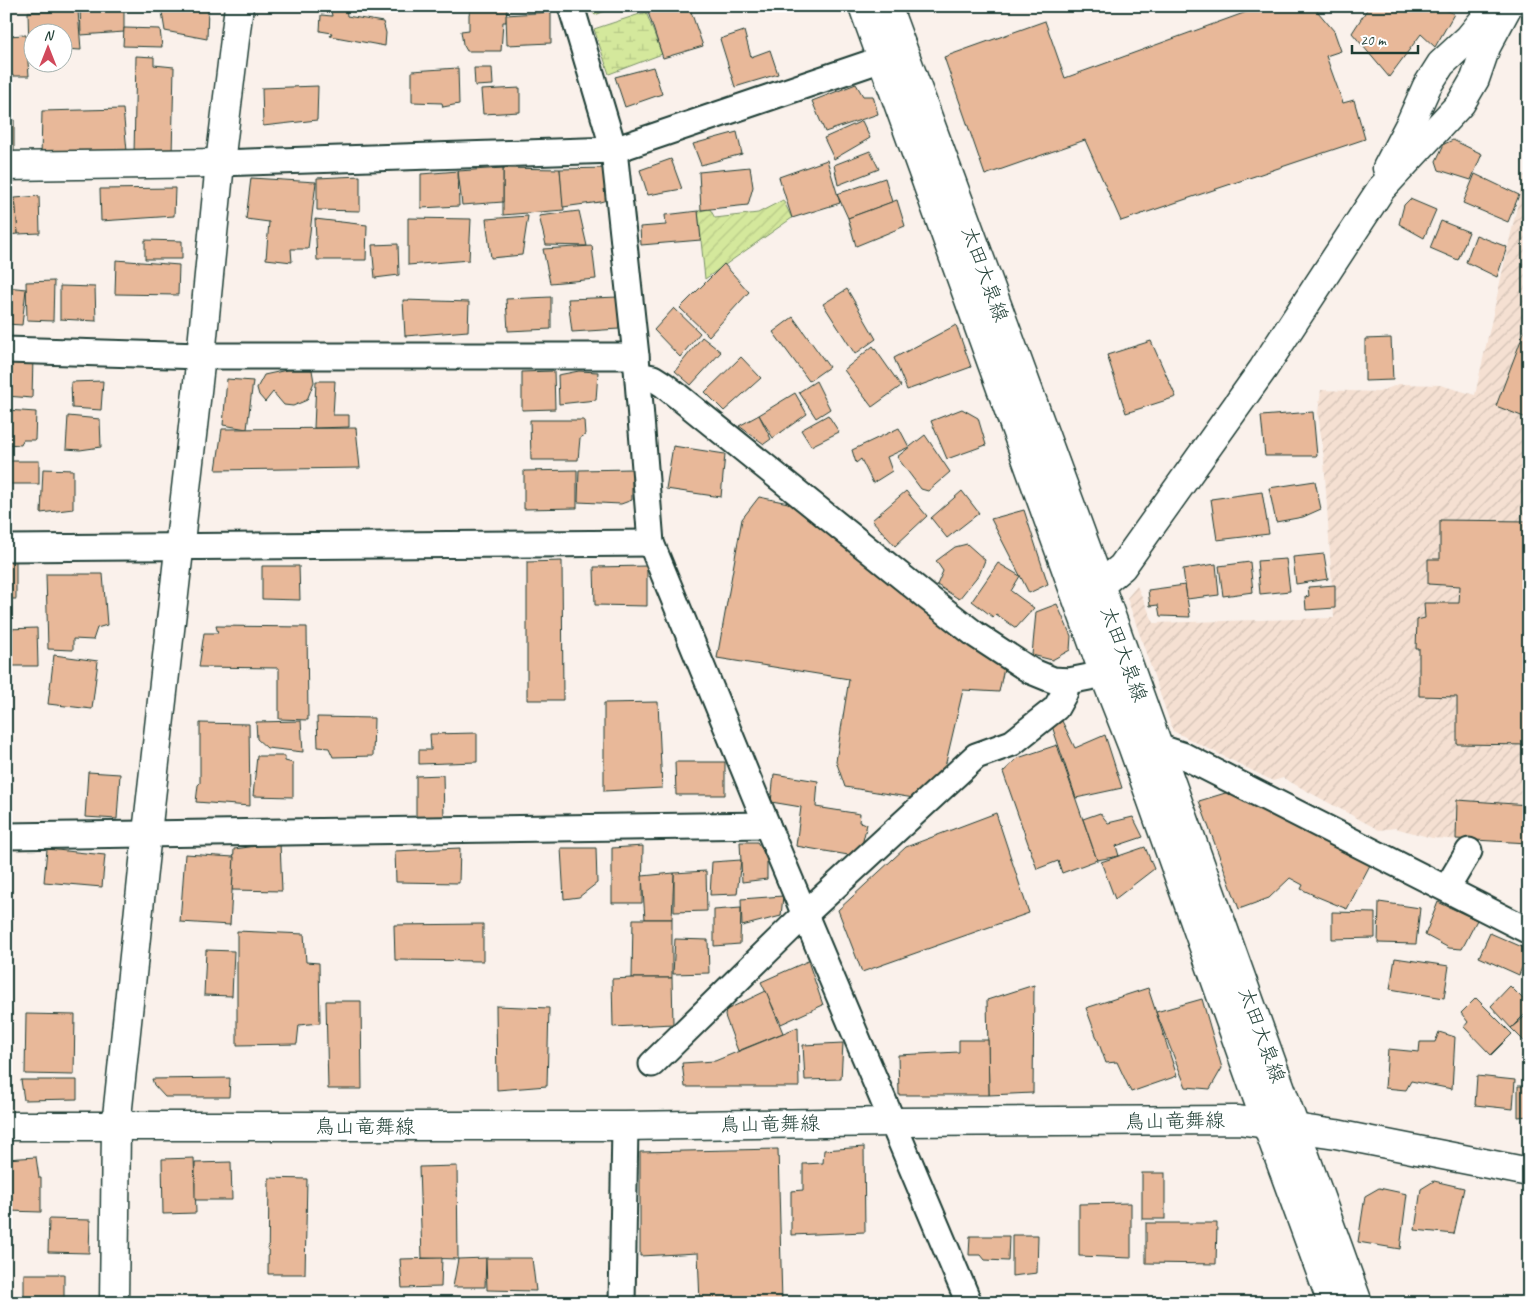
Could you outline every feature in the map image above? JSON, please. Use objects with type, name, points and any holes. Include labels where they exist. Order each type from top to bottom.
[{"type":"main road","points":[[114,1303],[116,1126],[178,547],[201,356],[220,163],[239,6]]},
{"type":"main road","name":"太田大泉線","points":[[863,6],[892,55],[1088,590],[1116,669],[1132,745],[1332,1303]]},
{"type":"main road","name":"太田大泉線","points":[[886,6],[892,55]]},
{"type":"main road","points":[[1381,189],[1388,166],[1410,124],[1426,86],[1441,64],[1469,38],[1496,6]]},
{"type":"main road","points":[[1088,590],[1122,567],[1258,376],[1381,189],[1461,103],[1475,79],[1486,47],[1508,6]]},
{"type":"main road","points":[[6,166],[220,163]]},
{"type":"main road","name":"太田大泉線","points":[[1116,669],[1158,747],[1358,1303]]},
{"type":"main road","name":"鳥山竜舞線","points":[[6,1126],[624,1126],[1238,1120],[1354,1138],[1529,1172]]},
{"type":"street","points":[[571,6],[614,150],[637,366],[651,543],[767,826],[969,1303]]},
{"type":"street","points":[[220,163],[614,150],[892,55]]},
{"type":"street","points":[[6,350],[637,366],[664,385],[976,635],[1031,671],[1041,676],[1065,681],[1082,679],[1116,669]]},
{"type":"street","points":[[6,548],[651,543]]},
{"type":"street","points":[[652,1064],[805,914],[976,756],[1012,744],[1051,713],[1062,699],[1065,692],[1065,681]]},
{"type":"street","points":[[1158,747],[1182,755],[1529,931]]},
{"type":"street","points":[[6,836],[767,826]]},
{"type":"street","points":[[1447,888],[1469,851]]},
{"type":"street","points":[[622,1303],[624,1126]]},
{"type":"shaded area","points":[[1524,175],[1529,175],[1529,844],[1432,838],[1395,828],[1379,830],[1283,778],[1273,781],[1173,731],[1127,598],[1137,586],[1154,623],[1334,618],[1324,459],[1318,413],[1321,390],[1379,392],[1399,384],[1440,385],[1475,395]]},
{"type":"green space","points":[[589,6],[618,6],[595,15]]},
{"type":"green space","points":[[646,12],[662,54],[609,74],[594,29]]},
{"type":"green space","points":[[783,200],[792,218],[705,279],[698,211],[710,209],[715,218],[758,213]]},
{"type":"building","points":[[80,6],[124,6],[124,32],[81,35]]},
{"type":"building","points":[[161,6],[208,6],[207,39],[165,31]]},
{"type":"building","points":[[330,6],[346,6],[347,16],[383,22],[386,33],[385,46],[330,36],[332,33],[320,31],[321,15],[332,16]]},
{"type":"building","points":[[473,6],[507,7],[506,22],[503,22],[501,51],[467,51],[463,44],[461,31],[469,30],[469,14]]},
{"type":"building","points":[[664,6],[689,6],[703,46],[663,58],[648,12]]},
{"type":"building","points":[[775,6],[795,6],[778,12]]},
{"type":"building","points":[[1263,6],[1313,6],[1334,31],[1341,51],[1326,56],[1343,103],[1354,100],[1365,139],[1121,221],[1085,140],[985,175],[944,57],[1045,21],[1065,78]]},
{"type":"building","points":[[1366,6],[1438,6],[1454,14],[1435,47],[1421,34],[1389,77],[1352,33],[1368,8]]},
{"type":"building","points":[[78,11],[81,50],[72,50],[72,22],[28,22],[28,12]]},
{"type":"building","points":[[551,12],[551,43],[507,45],[506,15]]},
{"type":"building","points":[[124,28],[160,29],[162,47],[123,46]]},
{"type":"building","points":[[744,31],[751,57],[770,50],[778,74],[735,87],[720,39]]},
{"type":"building","points":[[22,35],[22,72],[29,72],[29,76],[6,76],[6,36]]},
{"type":"building","points":[[136,56],[154,57],[154,65],[174,67],[172,155],[134,154]]},
{"type":"building","points":[[653,67],[662,94],[625,107],[615,77]]},
{"type":"building","points":[[458,68],[459,104],[443,107],[442,103],[412,102],[412,71]]},
{"type":"building","points":[[474,68],[492,68],[493,85],[475,86]]},
{"type":"building","points":[[856,84],[863,96],[873,96],[878,114],[825,132],[812,101]]},
{"type":"building","points":[[6,85],[9,85],[7,105],[6,105]]},
{"type":"building","points":[[318,86],[317,120],[263,126],[262,88]]},
{"type":"building","points":[[520,88],[520,112],[483,114],[481,90]]},
{"type":"building","points":[[123,109],[127,151],[41,158],[42,111]]},
{"type":"building","points":[[6,120],[14,120],[14,150],[6,150]]},
{"type":"building","points":[[862,121],[870,138],[834,159],[824,138]]},
{"type":"building","points":[[737,132],[742,154],[701,165],[693,144]]},
{"type":"building","points":[[1453,140],[1482,154],[1471,180],[1439,170],[1436,161],[1444,144]]},
{"type":"building","points":[[870,151],[879,169],[838,185],[834,165]]},
{"type":"building","points":[[671,159],[682,189],[648,195],[640,170]]},
{"type":"building","points":[[827,160],[840,203],[792,218],[779,177]]},
{"type":"building","points":[[750,167],[753,187],[748,205],[701,210],[699,172]]},
{"type":"building","points":[[503,168],[560,169],[564,210],[503,215]]},
{"type":"building","points":[[503,168],[503,202],[462,205],[458,171]]},
{"type":"building","points":[[607,168],[610,199],[563,207],[560,169]]},
{"type":"building","points":[[458,171],[459,206],[421,208],[421,174]]},
{"type":"building","points":[[1475,174],[1519,195],[1508,222],[1463,203]]},
{"type":"building","points":[[360,176],[360,211],[317,210],[317,178]]},
{"type":"building","points":[[251,178],[316,182],[308,249],[291,249],[292,262],[266,259],[269,222],[246,219]]},
{"type":"building","points":[[885,178],[892,202],[848,218],[837,194]]},
{"type":"building","points":[[175,188],[174,216],[101,221],[100,189]]},
{"type":"building","points":[[39,196],[40,233],[18,234],[15,198]]},
{"type":"building","points":[[15,198],[18,234],[6,235],[6,199]]},
{"type":"building","points":[[1410,199],[1436,210],[1424,238],[1399,224],[1404,205]]},
{"type":"building","points":[[897,200],[905,226],[856,246],[848,218]]},
{"type":"building","points":[[579,211],[587,246],[546,245],[539,216]]},
{"type":"building","points":[[698,211],[701,240],[641,245],[640,227],[666,225],[665,215]]},
{"type":"building","points":[[528,216],[522,255],[491,258],[486,219]]},
{"type":"building","points":[[408,218],[471,219],[469,260],[408,265]]},
{"type":"building","points":[[315,219],[367,225],[366,260],[317,260]]},
{"type":"building","points":[[1441,221],[1469,232],[1458,260],[1430,248]]},
{"type":"building","points":[[1476,235],[1507,247],[1497,277],[1466,262]]},
{"type":"building","points":[[145,240],[182,241],[182,259],[145,259]]},
{"type":"building","points":[[398,244],[399,275],[375,278],[372,245]]},
{"type":"building","points":[[592,246],[596,279],[550,283],[543,249]]},
{"type":"building","points":[[116,260],[179,265],[178,295],[115,294]]},
{"type":"building","points":[[724,264],[749,292],[709,336],[680,308]]},
{"type":"building","points":[[54,281],[53,321],[27,320],[26,282]]},
{"type":"building","points":[[60,286],[95,287],[96,321],[60,319]]},
{"type":"building","points":[[6,287],[26,289],[22,325],[6,324]]},
{"type":"building","points":[[847,289],[876,339],[855,354],[823,304]]},
{"type":"building","points":[[551,297],[551,329],[508,331],[506,299]]},
{"type":"building","points":[[618,297],[619,329],[572,332],[568,299]]},
{"type":"building","points":[[403,300],[469,302],[468,331],[405,336]]},
{"type":"building","points":[[674,308],[700,333],[680,357],[654,330]]},
{"type":"building","points":[[793,317],[829,367],[809,381],[773,332]]},
{"type":"building","points":[[1529,319],[1529,419],[1496,406]]},
{"type":"building","points":[[956,325],[971,367],[907,390],[894,358]]},
{"type":"building","points":[[702,337],[721,352],[691,385],[675,371]]},
{"type":"building","points":[[1391,338],[1393,380],[1365,381],[1365,339]]},
{"type":"building","points":[[1151,341],[1176,397],[1126,413],[1107,355]]},
{"type":"building","points":[[873,346],[901,386],[872,407],[844,370]]},
{"type":"building","points":[[33,357],[32,398],[6,396],[6,358]]},
{"type":"building","points":[[741,357],[761,378],[724,411],[705,392]]},
{"type":"building","points":[[287,370],[312,370],[314,382],[307,400],[293,406],[284,405],[273,392],[265,402],[259,395],[257,388],[264,375]]},
{"type":"building","points":[[554,371],[555,409],[522,410],[522,372]]},
{"type":"building","points":[[579,371],[598,372],[596,400],[559,404],[558,375]]},
{"type":"building","points":[[227,379],[253,381],[247,429],[223,425]]},
{"type":"building","points":[[103,381],[101,410],[72,408],[71,382]]},
{"type":"building","points":[[316,381],[335,381],[333,415],[349,415],[349,427],[314,428]]},
{"type":"building","points":[[816,381],[830,409],[816,418],[799,392]]},
{"type":"building","points":[[795,393],[807,414],[773,438],[759,415]]},
{"type":"building","points":[[962,409],[978,418],[986,445],[947,459],[931,421]]},
{"type":"building","points":[[6,410],[36,412],[35,440],[23,440],[21,445],[6,444]]},
{"type":"building","points":[[1313,412],[1317,456],[1265,456],[1261,416]]},
{"type":"building","points":[[759,415],[771,439],[764,444],[739,426]]},
{"type":"building","points":[[828,415],[839,432],[811,446],[801,430]]},
{"type":"building","points":[[68,416],[100,419],[101,447],[80,450],[66,449]]},
{"type":"building","points":[[530,420],[584,420],[585,435],[580,438],[578,460],[531,460]]},
{"type":"building","points":[[356,428],[360,468],[216,470],[222,429]]},
{"type":"building","points":[[899,428],[909,447],[887,457],[892,471],[873,483],[861,459],[856,463],[852,450]]},
{"type":"building","points":[[925,435],[950,472],[928,491],[921,489],[897,457]]},
{"type":"building","points":[[673,446],[725,454],[721,497],[666,489]]},
{"type":"building","points":[[6,461],[39,461],[39,484],[6,484]]},
{"type":"building","points":[[43,469],[73,470],[73,509],[41,513]]},
{"type":"building","points":[[632,469],[632,500],[621,504],[578,502],[579,470]]},
{"type":"building","points":[[577,470],[577,508],[524,509],[524,471]]},
{"type":"building","points":[[1315,481],[1321,509],[1303,517],[1276,522],[1269,488]]},
{"type":"building","points":[[906,491],[927,516],[895,546],[872,520]]},
{"type":"building","points":[[962,491],[979,513],[947,538],[931,518]]},
{"type":"building","points":[[1262,492],[1269,534],[1217,540],[1211,499]]},
{"type":"building","points":[[759,497],[803,506],[1004,668],[999,692],[963,690],[944,771],[914,798],[845,787],[836,761],[849,679],[717,658],[742,519]]},
{"type":"building","points":[[1024,510],[1048,584],[1029,593],[991,519]]},
{"type":"building","points":[[1440,520],[1529,521],[1529,745],[1457,744],[1457,697],[1419,696],[1419,649],[1416,649],[1417,620],[1425,618],[1424,603],[1459,603],[1460,586],[1428,584],[1428,559],[1440,559]]},
{"type":"building","points":[[967,544],[985,560],[980,573],[959,599],[937,585],[943,571],[936,561],[955,547]]},
{"type":"building","points":[[1324,554],[1328,579],[1296,584],[1293,557]]},
{"type":"building","points":[[6,558],[16,558],[16,599],[6,599]]},
{"type":"building","points":[[1286,559],[1290,591],[1260,594],[1257,561]]},
{"type":"building","points":[[562,561],[563,700],[527,700],[527,562]]},
{"type":"building","points":[[1250,562],[1253,592],[1223,596],[1219,566]]},
{"type":"building","points":[[998,563],[1020,576],[1011,591],[1034,608],[1016,628],[996,614],[993,617],[972,601]]},
{"type":"building","points":[[1216,564],[1219,595],[1187,599],[1183,569]]},
{"type":"building","points":[[262,566],[299,566],[300,600],[262,599]]},
{"type":"building","points":[[647,566],[647,606],[595,605],[594,567]]},
{"type":"building","points":[[46,574],[103,574],[107,625],[97,628],[93,640],[73,639],[73,650],[48,649]]},
{"type":"building","points":[[1185,585],[1190,617],[1160,616],[1158,605],[1150,606],[1148,590]]},
{"type":"building","points":[[1335,585],[1335,608],[1306,610],[1305,597],[1309,596],[1308,587]]},
{"type":"building","points":[[1057,604],[1071,636],[1070,650],[1052,660],[1032,655],[1036,612]]},
{"type":"building","points":[[216,626],[307,627],[308,720],[279,719],[279,668],[199,667],[204,633],[218,633]]},
{"type":"building","points":[[37,628],[38,666],[6,666],[6,629]]},
{"type":"building","points":[[54,655],[98,661],[92,709],[48,704]]},
{"type":"building","points":[[658,702],[662,788],[604,791],[604,703]]},
{"type":"building","points":[[317,717],[374,718],[373,756],[333,757],[329,748],[318,747]]},
{"type":"building","points":[[301,721],[303,752],[267,748],[257,739],[256,722]]},
{"type":"building","points":[[1062,721],[1075,748],[1105,735],[1122,788],[1076,798],[1052,726]]},
{"type":"building","points":[[200,723],[249,724],[250,806],[196,802],[198,785],[200,783]]},
{"type":"building","points":[[477,733],[477,762],[419,764],[419,750],[431,750],[430,734]]},
{"type":"building","points":[[1057,745],[1097,860],[1062,873],[1058,861],[1037,869],[1003,772],[1018,758]]},
{"type":"building","points":[[257,756],[285,756],[285,761],[293,763],[293,797],[253,796]]},
{"type":"building","points":[[675,762],[725,762],[725,795],[676,795]]},
{"type":"building","points":[[88,772],[120,774],[117,819],[85,817]]},
{"type":"building","points":[[774,774],[818,781],[816,807],[860,814],[859,822],[867,824],[861,849],[855,849],[854,856],[796,846],[801,807],[771,802]]},
{"type":"building","points":[[443,775],[444,818],[416,818],[416,776]]},
{"type":"building","points":[[1232,791],[1236,796],[1370,865],[1347,909],[1301,889],[1303,885],[1290,878],[1269,898],[1239,909],[1199,801]]},
{"type":"building","points":[[1457,800],[1529,805],[1529,843],[1456,839]]},
{"type":"building","points":[[996,813],[1029,913],[862,972],[838,910],[906,847]]},
{"type":"building","points":[[1100,813],[1108,823],[1133,817],[1143,837],[1116,846],[1119,856],[1097,860],[1083,819]]},
{"type":"building","points":[[740,842],[757,842],[767,856],[767,879],[742,882]]},
{"type":"building","points":[[280,843],[282,891],[232,890],[234,849]]},
{"type":"building","points":[[643,846],[642,903],[612,903],[612,848]]},
{"type":"building","points":[[1145,847],[1154,869],[1115,899],[1101,862]]},
{"type":"building","points":[[460,848],[459,883],[396,882],[395,851]]},
{"type":"building","points":[[561,848],[596,848],[597,883],[579,897],[564,899]]},
{"type":"building","points":[[47,849],[105,855],[102,887],[44,882]]},
{"type":"building","points":[[185,854],[234,857],[230,925],[180,922]]},
{"type":"building","points":[[741,860],[737,894],[710,895],[712,862]]},
{"type":"building","points":[[706,871],[707,911],[674,912],[674,873]]},
{"type":"building","points":[[674,873],[672,919],[645,919],[642,876]]},
{"type":"building","points":[[783,896],[781,916],[742,926],[741,899]]},
{"type":"building","points":[[1379,902],[1420,908],[1416,944],[1378,943]]},
{"type":"building","points":[[1438,902],[1477,920],[1462,949],[1449,948],[1425,935]]},
{"type":"building","points":[[741,908],[740,944],[714,946],[714,910]]},
{"type":"building","points":[[1332,912],[1375,913],[1375,938],[1332,939]]},
{"type":"building","points":[[633,919],[672,919],[672,978],[632,978]]},
{"type":"building","points":[[483,924],[483,961],[395,960],[394,925]]},
{"type":"building","points":[[237,931],[304,934],[306,962],[319,963],[320,1023],[299,1025],[297,1044],[237,1045]]},
{"type":"building","points":[[1490,933],[1529,950],[1519,975],[1479,957]]},
{"type":"building","points":[[675,939],[708,940],[709,973],[673,974]]},
{"type":"building","points":[[206,950],[234,951],[232,996],[204,995]]},
{"type":"building","points":[[1395,958],[1449,966],[1444,998],[1390,989]]},
{"type":"building","points":[[808,961],[823,1005],[781,1024],[761,982]]},
{"type":"building","points":[[672,978],[673,1024],[613,1027],[612,979]]},
{"type":"building","points":[[1034,985],[1033,1093],[989,1095],[987,1000]]},
{"type":"building","points":[[1510,986],[1529,1005],[1529,1010],[1511,1028],[1491,1006]]},
{"type":"building","points":[[1148,988],[1177,1076],[1131,1092],[1117,1062],[1106,1063],[1086,1008]]},
{"type":"building","points":[[766,991],[783,1033],[738,1051],[725,1016],[726,1010]]},
{"type":"building","points":[[1476,998],[1512,1034],[1491,1055],[1464,1027],[1468,1022],[1461,1013]]},
{"type":"building","points":[[1202,999],[1222,1068],[1210,1089],[1186,1087],[1156,1012]]},
{"type":"building","points":[[326,1001],[361,1001],[362,1089],[328,1089]]},
{"type":"building","points":[[496,1006],[549,1008],[547,1086],[497,1090]]},
{"type":"building","points":[[1529,1013],[1529,1046],[1511,1028]]},
{"type":"building","points":[[26,1014],[75,1015],[74,1075],[25,1074]]},
{"type":"building","points":[[798,1027],[799,1087],[685,1087],[682,1063],[715,1061]]},
{"type":"building","points":[[1439,1032],[1455,1037],[1452,1089],[1411,1081],[1406,1090],[1385,1088],[1388,1049],[1419,1052],[1420,1042],[1435,1042]]},
{"type":"building","points":[[959,1040],[988,1040],[989,1095],[899,1095],[898,1055],[959,1052]]},
{"type":"building","points":[[843,1043],[841,1079],[805,1080],[803,1045]]},
{"type":"building","points":[[1477,1076],[1515,1080],[1513,1109],[1475,1105]]},
{"type":"building","points":[[230,1078],[229,1097],[165,1097],[154,1085],[152,1079]]},
{"type":"building","points":[[21,1080],[77,1080],[77,1099],[24,1100]]},
{"type":"building","points":[[1518,1086],[1529,1086],[1529,1116],[1518,1117]]},
{"type":"building","points":[[864,1147],[865,1232],[791,1235],[791,1191],[803,1190],[803,1164],[823,1163],[824,1150]]},
{"type":"building","points":[[778,1149],[782,1303],[700,1303],[698,1253],[640,1256],[640,1152]]},
{"type":"building","points":[[36,1157],[39,1178],[41,1178],[41,1212],[8,1211],[6,1159]]},
{"type":"building","points":[[194,1158],[196,1213],[163,1214],[162,1159]]},
{"type":"building","points":[[231,1162],[232,1200],[195,1200],[195,1163]]},
{"type":"building","points":[[457,1166],[458,1259],[422,1258],[419,1167]]},
{"type":"building","points":[[1142,1173],[1165,1173],[1165,1219],[1142,1219]]},
{"type":"building","points":[[269,1178],[307,1179],[305,1274],[268,1274]]},
{"type":"building","points":[[1434,1181],[1464,1188],[1454,1234],[1415,1230],[1421,1189]]},
{"type":"building","points":[[1379,1188],[1407,1194],[1400,1249],[1358,1242],[1365,1196]]},
{"type":"building","points":[[1131,1203],[1131,1258],[1079,1256],[1079,1204]]},
{"type":"building","points":[[49,1219],[90,1220],[89,1253],[48,1252]]},
{"type":"building","points":[[1146,1223],[1217,1223],[1216,1264],[1146,1263]]},
{"type":"building","points":[[1012,1235],[1038,1235],[1037,1273],[1012,1276]]},
{"type":"building","points":[[970,1236],[1009,1236],[1008,1261],[985,1260],[981,1255],[969,1255]]},
{"type":"building","points":[[1527,1245],[1529,1245],[1529,1279],[1524,1278]]},
{"type":"building","points":[[442,1258],[441,1287],[402,1288],[400,1259]]},
{"type":"building","points":[[486,1258],[485,1287],[453,1287],[458,1259]]},
{"type":"building","points":[[486,1258],[532,1258],[536,1291],[487,1290]]},
{"type":"building","points":[[24,1274],[64,1274],[64,1303],[24,1303]]}]
